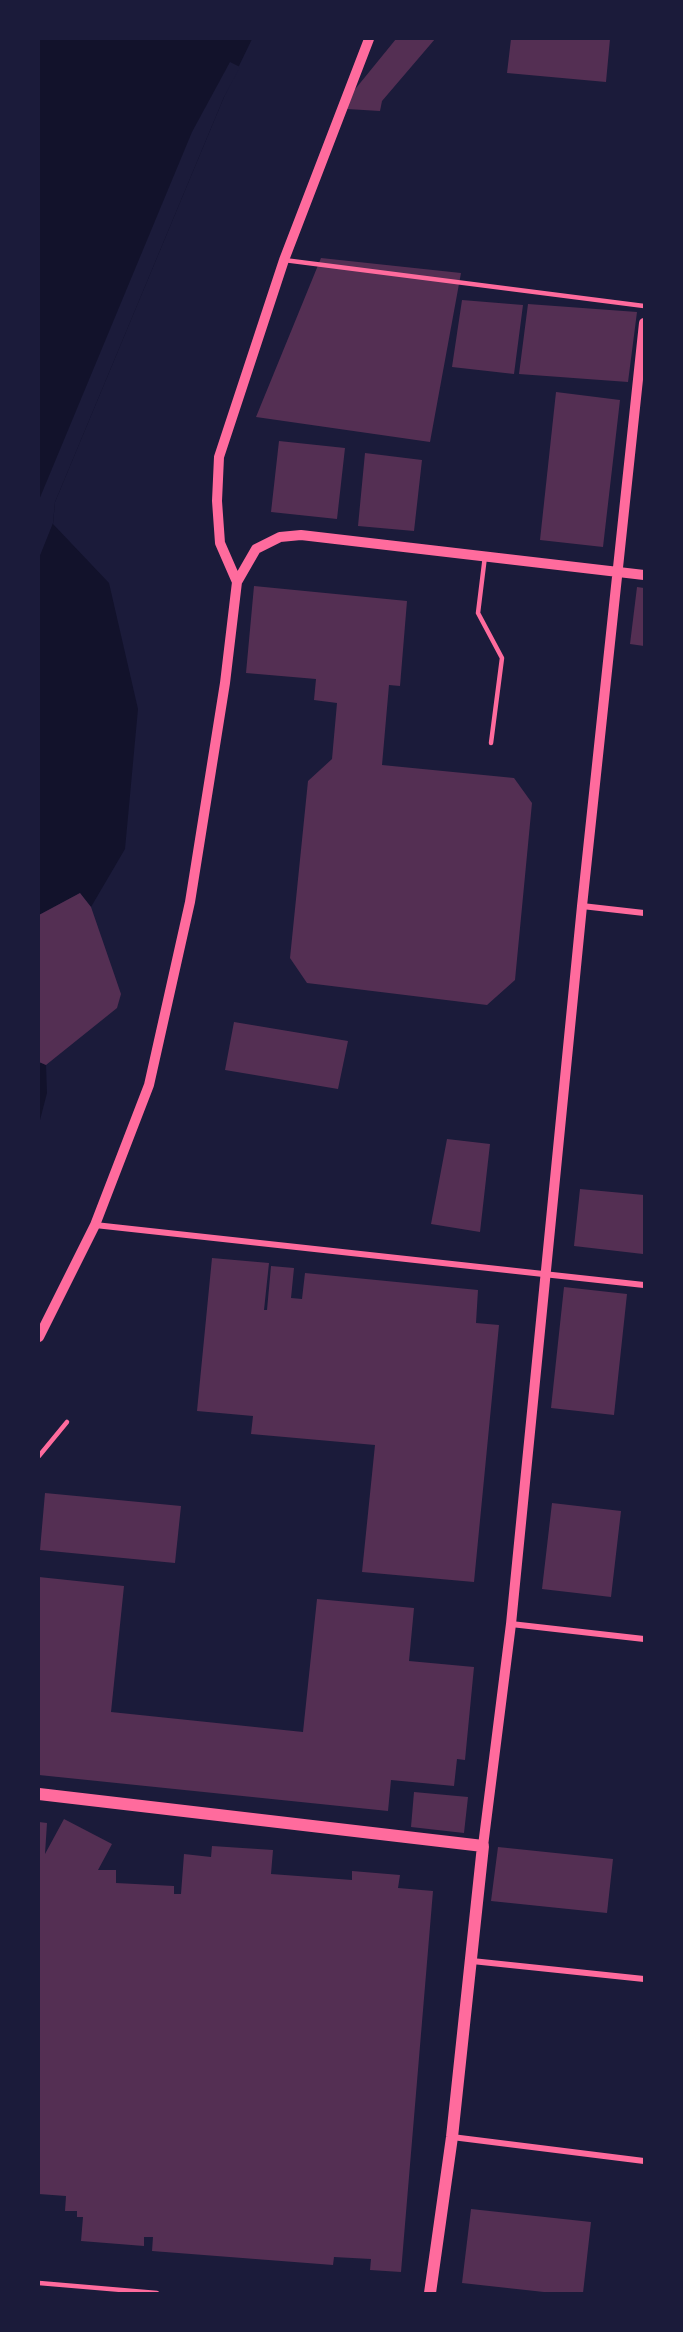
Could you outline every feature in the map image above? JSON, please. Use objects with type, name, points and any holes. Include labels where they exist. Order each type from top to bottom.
[{"type":"main road","points":[[39,1794],[483,1846],[452,2137],[430,2293]]},
{"type":"street","points":[[237,582],[220,543],[217,501],[219,457],[284,260],[369,39]]},
{"type":"street","points":[[483,1846],[511,1624],[582,906],[644,323]]},
{"type":"street","points":[[39,1336],[95,1225],[149,1085],[190,902],[225,683],[237,582],[256,549],[280,537],[301,535],[644,575]]},
{"type":"street","points":[[582,906],[644,913]]},
{"type":"street","points":[[95,1225],[545,1276],[644,1285]]},
{"type":"street","points":[[511,1624],[644,1639]]},
{"type":"street","points":[[472,1960],[644,1979]]},
{"type":"street","points":[[452,2137],[644,2161]]},
{"type":"lane","points":[[284,260],[644,306]]},
{"type":"lane","points":[[485,556],[478,613],[502,658],[491,743]]},
{"type":"lane","points":[[39,1456],[67,1422]]},
{"type":"lane","points":[[39,2283],[157,2293]]},
{"type":"shaded area","points":[[39,39],[252,39],[224,97],[55,502],[53,524],[109,583],[138,709],[125,849],[91,907],[80,893],[39,915]]},
{"type":"shaded area","points":[[39,1062],[46,1065],[47,1093],[39,1124]]},
{"type":"pier","points":[[230,62],[240,67],[224,97],[55,502],[53,523],[39,558],[39,500],[192,132]]},
{"type":"building","points":[[396,39],[435,39],[382,101],[380,111],[347,109],[352,93]]},
{"type":"building","points":[[511,39],[610,39],[606,82],[507,73]]},
{"type":"building","points":[[321,258],[461,273],[430,442],[256,417]]},
{"type":"building","points":[[462,300],[523,305],[514,374],[452,367]]},
{"type":"building","points":[[528,304],[637,312],[628,382],[519,374]]},
{"type":"building","points":[[556,392],[620,400],[603,547],[540,540]]},
{"type":"building","points":[[279,441],[345,448],[337,519],[271,512]]},
{"type":"building","points":[[365,453],[422,460],[414,531],[358,526]]},
{"type":"building","points":[[254,586],[407,601],[400,686],[389,685],[382,765],[514,778],[532,803],[515,980],[487,1005],[307,983],[290,958],[308,781],[332,759],[337,703],[314,700],[316,679],[246,673]]},
{"type":"building","points":[[637,587],[644,588],[644,646],[630,644]]},
{"type":"building","points":[[80,893],[91,907],[121,994],[117,1008],[46,1065],[39,1062],[39,915]]},
{"type":"building","points":[[234,1022],[348,1041],[338,1089],[225,1070]]},
{"type":"building","points":[[447,1139],[490,1144],[480,1232],[431,1224]]},
{"type":"building","points":[[580,1189],[644,1195],[643,1254],[574,1246]]},
{"type":"building","points":[[212,1258],[269,1263],[264,1310],[267,1310],[271,1266],[294,1268],[291,1298],[302,1299],[305,1273],[478,1290],[476,1323],[499,1325],[474,1582],[362,1572],[375,1445],[251,1434],[253,1416],[197,1411]]},
{"type":"building","points":[[564,1287],[627,1294],[614,1415],[551,1408]]},
{"type":"building","points":[[45,1493],[181,1506],[175,1563],[40,1550]]},
{"type":"building","points":[[552,1503],[621,1511],[611,1597],[542,1589]]},
{"type":"building","points":[[39,1577],[124,1586],[111,1712],[303,1732],[317,1599],[414,1608],[409,1661],[474,1667],[465,1760],[457,1759],[454,1786],[391,1780],[388,1811],[39,1775]]},
{"type":"building","points":[[414,1792],[468,1797],[464,1833],[411,1827]]},
{"type":"building","points":[[64,1819],[112,1844],[98,1870],[116,1870],[116,1883],[174,1886],[174,1894],[181,1894],[184,1854],[211,1857],[212,1846],[273,1850],[271,1874],[352,1880],[352,1871],[400,1875],[398,1888],[433,1891],[401,2272],[370,2270],[371,2259],[334,2257],[333,2265],[152,2251],[153,2237],[144,2237],[144,2246],[81,2241],[83,2217],[77,2217],[77,2211],[65,2211],[66,2196],[39,2194],[39,1822],[47,1823],[45,1854]]},
{"type":"building","points":[[498,1847],[613,1859],[607,1913],[491,1901]]},
{"type":"building","points":[[471,2209],[591,2222],[583,2293],[553,2293],[462,2283]]}]
